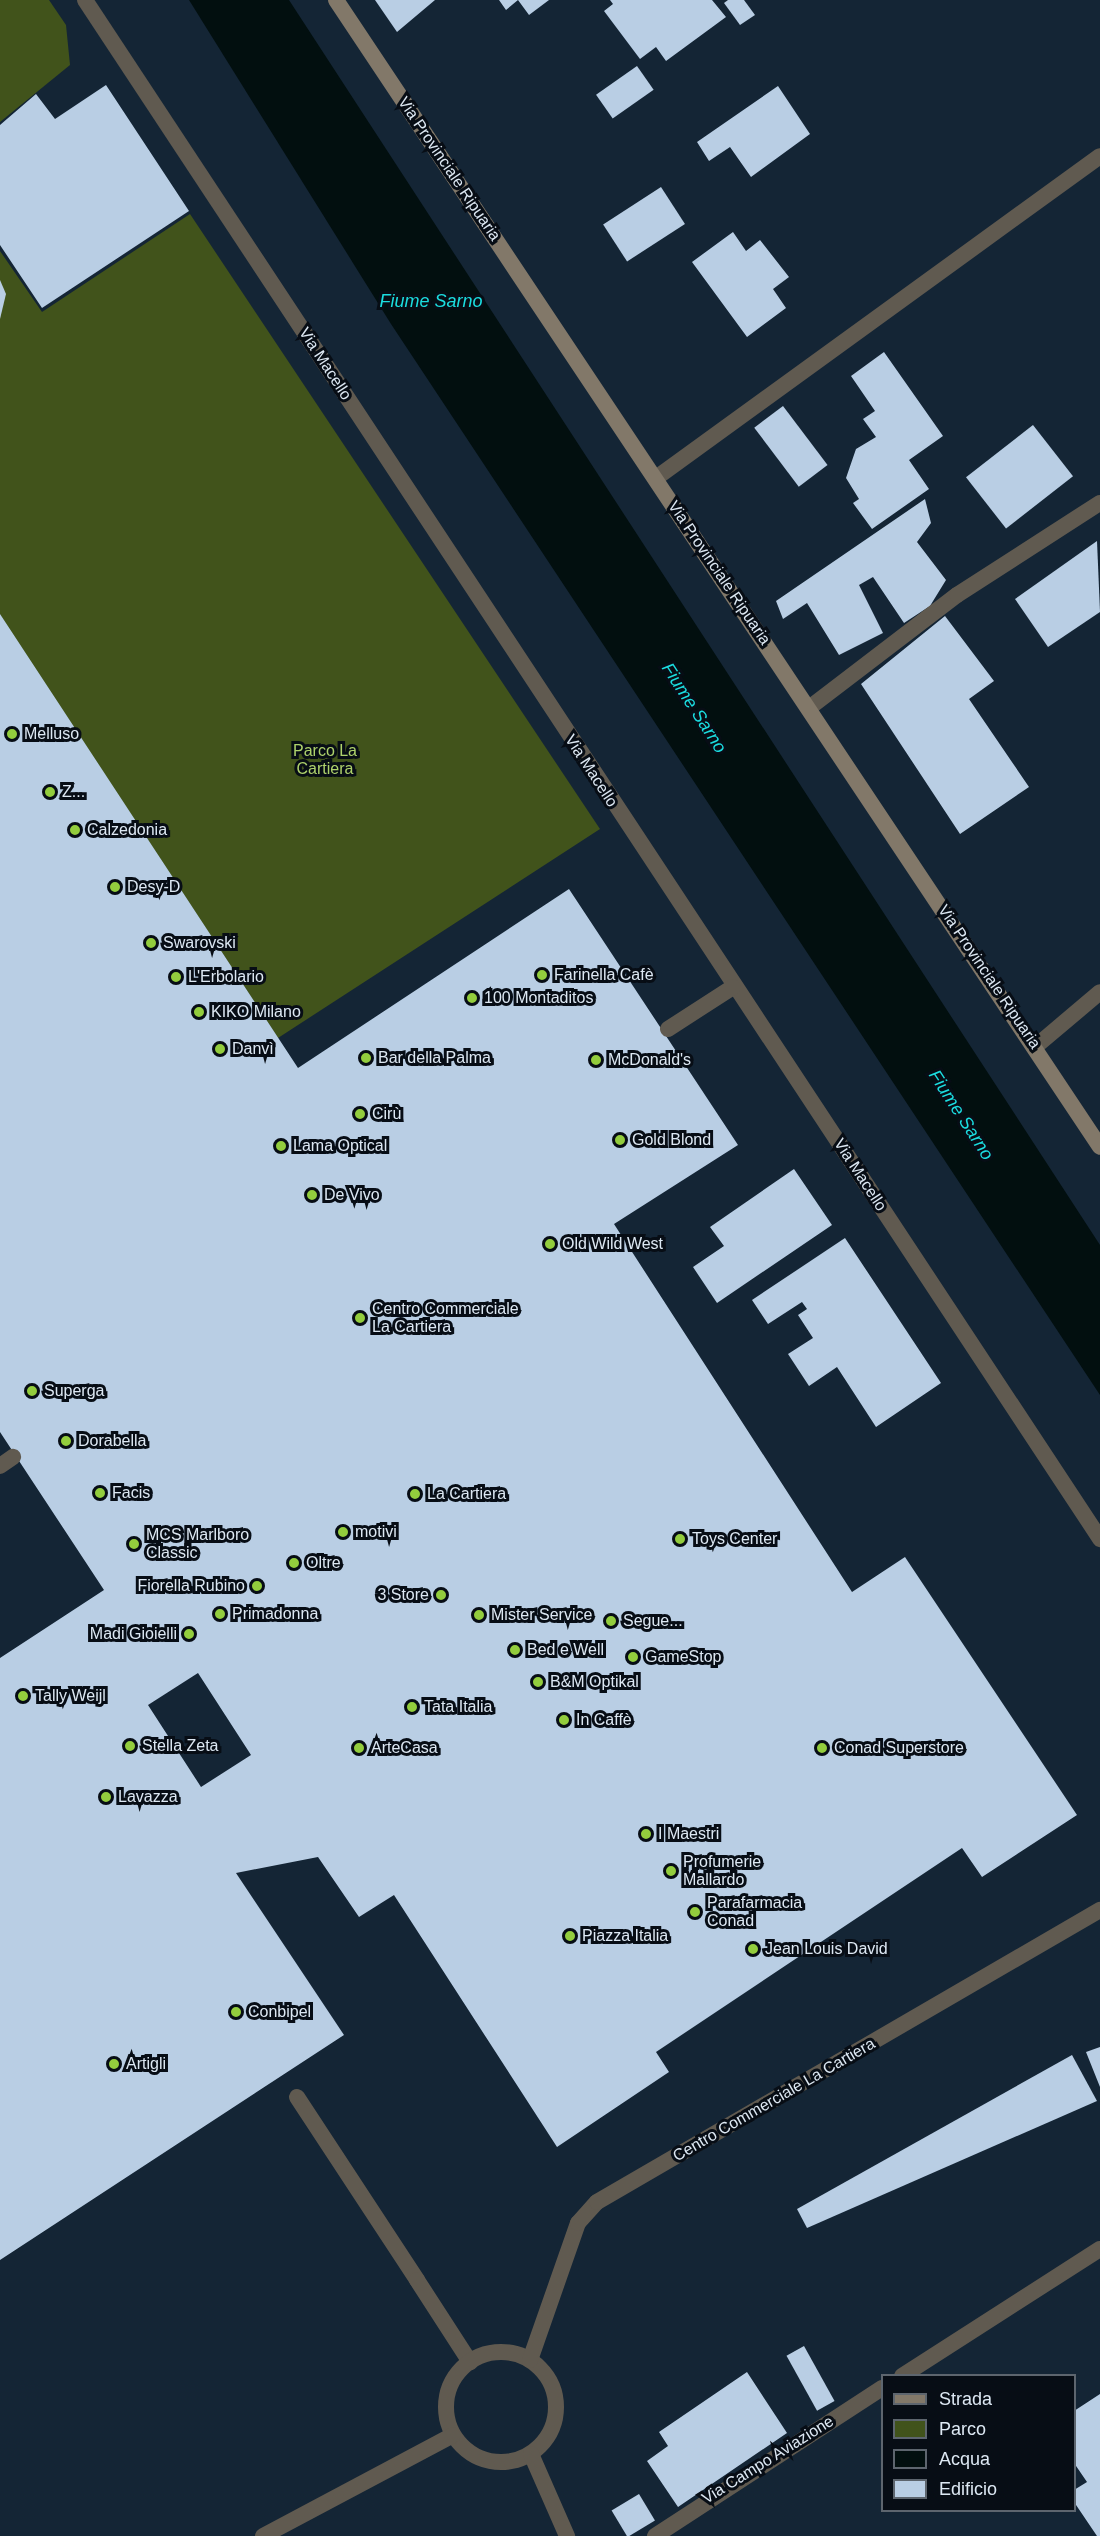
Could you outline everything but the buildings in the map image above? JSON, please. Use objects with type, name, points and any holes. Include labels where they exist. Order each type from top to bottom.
[{"type":"main road","name":"Via Provinciale Ripuaria","points":[[336,0],[1100,1147]]},
{"type":"street","name":"Via Macello","points":[[85,0],[733,987],[1100,1539]]},
{"type":"street","points":[[656,478],[1100,156]]},
{"type":"street","points":[[809,708],[957,595],[1100,503]]},
{"type":"street","points":[[668,1029],[733,987]]},
{"type":"street","points":[[1035,1047],[1100,992]]},
{"type":"street","name":"Centro Commerciale La Cartiera","points":[[530,2360],[578,2223],[597,2202],[1100,1910]]},
{"type":"street","points":[[297,2097],[470,2362]]},
{"type":"street","points":[[905,2374],[1100,2250]]},
{"type":"street","points":[[494,2352],[513,2353],[530,2360],[549,2381],[556,2408],[544,2442],[531,2454],[497,2462],[464,2449],[453,2435],[447,2418],[446,2401],[451,2384],[470,2362],[494,2352]]},
{"type":"street","name":"Via Campo Aviazione","points":[[655,2536],[881,2389]]},
{"type":"street","points":[[262,2536],[453,2435]]},
{"type":"street","points":[[531,2454],[567,2536]]},
{"type":"green space","points":[[0,0],[49,0],[66,25],[70,65],[0,122]]},
{"type":"green space","name":"Parco La Cartiera","points":[[190,214],[600,829],[278,1038],[0,615],[0,251],[42,312]]},
{"type":"water","name":"Fiume Sarno","points":[[189,0],[289,0],[1100,1245],[1100,1395],[391,324]]},
{"type":"place","name":"Melluso","points":[[12,734]]},
{"type":"place","name":"Z...","points":[[50,792]]},
{"type":"place","name":"Calzedonia","points":[[75,830]]},
{"type":"place","name":"Desy-D","points":[[115,887]]},
{"type":"place","name":"Swarovski","points":[[151,943]]},
{"type":"place","name":"Farinella Cafè","points":[[542,975]]},
{"type":"place","name":"L'Erbolario","points":[[176,977]]},
{"type":"place","name":"100 Montaditos","points":[[472,998]]},
{"type":"place","name":"KIKO Milano","points":[[199,1012]]},
{"type":"place","name":"Danvì","points":[[220,1049]]},
{"type":"place","name":"Bar della Palma","points":[[366,1058]]},
{"type":"place","name":"McDonald's","points":[[596,1060]]},
{"type":"place","name":"Cirù","points":[[360,1114]]},
{"type":"place","name":"Gold Blond","points":[[620,1140]]},
{"type":"place","name":"Lama Optical","points":[[281,1146]]},
{"type":"place","name":"De Vivo","points":[[312,1195]]},
{"type":"place","name":"Old Wild West","points":[[550,1244]]},
{"type":"place","name":"Centro Commerciale La Cartiera","points":[[360,1318]]},
{"type":"place","name":"Superga","points":[[32,1391]]},
{"type":"place","name":"Dorabella","points":[[66,1441]]},
{"type":"place","name":"Facis","points":[[100,1493]]},
{"type":"place","name":"La Cartiera","points":[[415,1494]]},
{"type":"place","name":"motivi","points":[[343,1532]]},
{"type":"place","name":"Toys Center","points":[[680,1539]]},
{"type":"place","name":"MCS Marlboro Classic","points":[[134,1544]]},
{"type":"place","name":"Oltre","points":[[294,1563]]},
{"type":"place","name":"Fiorella Rubino","points":[[257,1586]]},
{"type":"place","name":"3 Store","points":[[441,1595]]},
{"type":"place","name":"Primadonna","points":[[220,1614]]},
{"type":"place","name":"Mister Service","points":[[479,1615]]},
{"type":"place","name":"Segue...","points":[[611,1621]]},
{"type":"place","name":"Madi Gioielli","points":[[189,1634]]},
{"type":"place","name":"Bed e Well","points":[[515,1650]]},
{"type":"place","name":"GameStop","points":[[633,1657]]},
{"type":"place","name":"B&M Optikal","points":[[538,1682]]},
{"type":"place","name":"Tally Weijl","points":[[23,1696]]},
{"type":"place","name":"Tata Italia","points":[[412,1707]]},
{"type":"place","name":"In Caffè","points":[[564,1720]]},
{"type":"place","name":"Stella Zeta","points":[[130,1746]]},
{"type":"place","name":"ArteCasa","points":[[359,1748]]},
{"type":"place","name":"Conad Superstore","points":[[822,1748]]},
{"type":"place","name":"Lavazza","points":[[106,1797]]},
{"type":"place","name":"I Maestri","points":[[646,1834]]},
{"type":"place","name":"Profumerie Mallardo","points":[[671,1871]]},
{"type":"place","name":"Parafarmacia Conad","points":[[695,1912]]},
{"type":"place","name":"Piazza Italia","points":[[570,1936]]},
{"type":"place","name":"Jean Louis David","points":[[753,1949]]},
{"type":"place","name":"Conbipel","points":[[236,2012]]},
{"type":"place","name":"Artigli","points":[[114,2064]]}]
